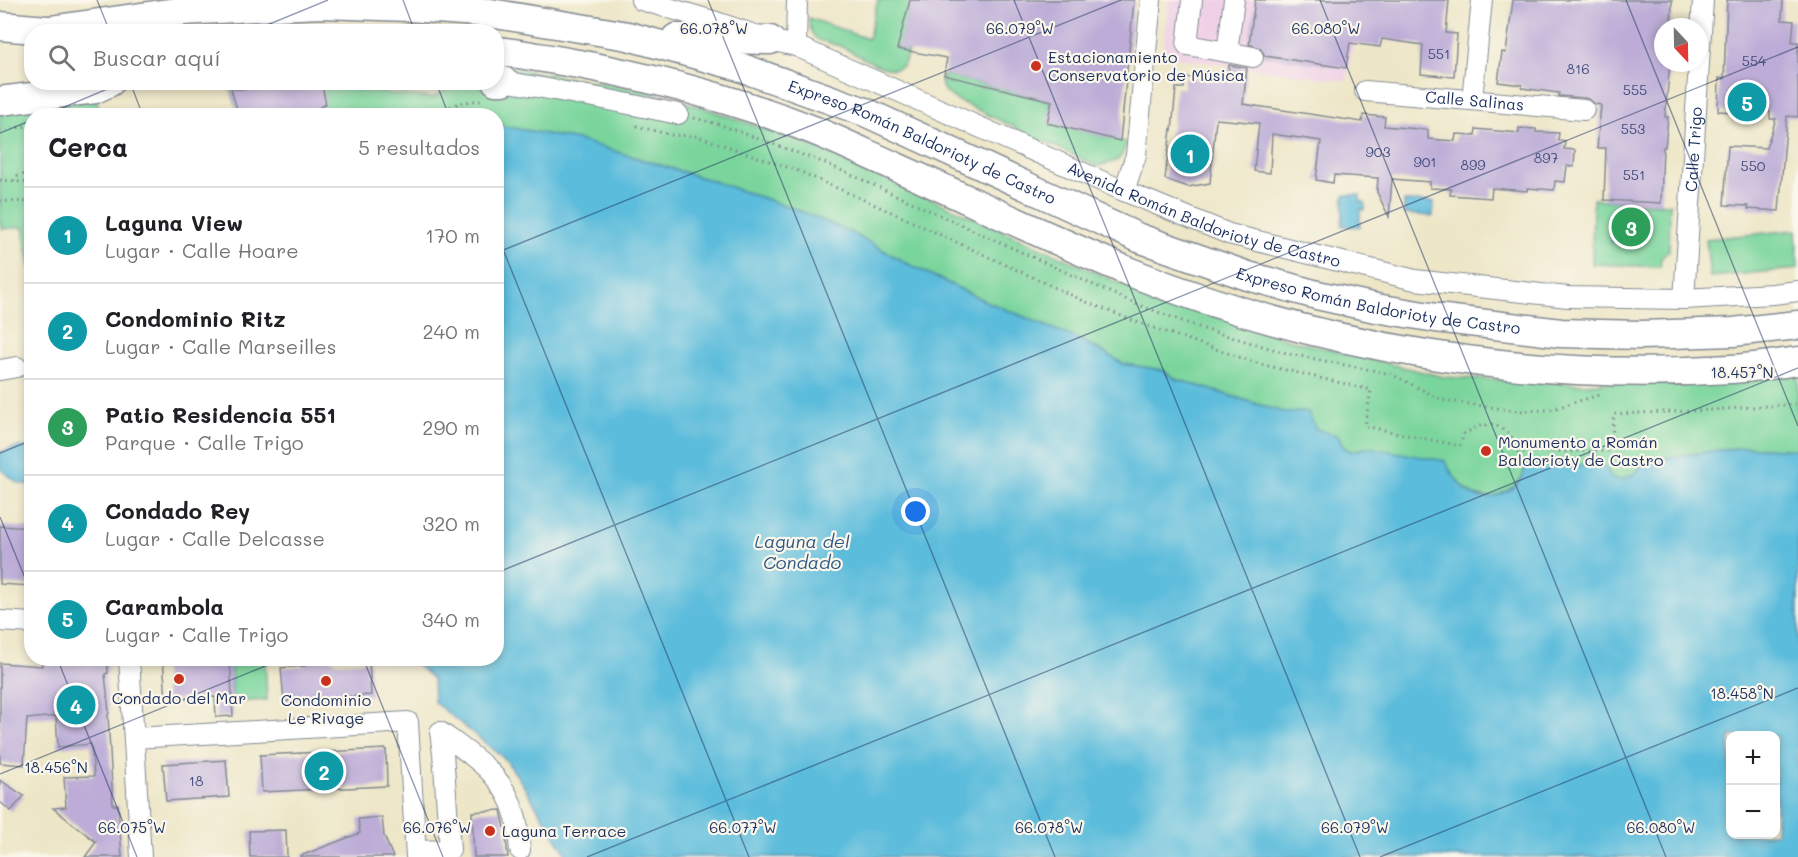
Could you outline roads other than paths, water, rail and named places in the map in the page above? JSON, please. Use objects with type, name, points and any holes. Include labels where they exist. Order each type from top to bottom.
[{"type":"highway","name":"Expreso Román Baldorioty de Castro","points":[[89,24],[183,11],[322,4],[490,13],[628,36],[734,65],[807,90],[865,112],[1139,238],[1248,276],[1317,295],[1436,318],[1560,333],[1641,335],[1710,333],[1798,325]]},
{"type":"highway","points":[[0,26],[24,29]]},
{"type":"highway","name":"Expreso Román Baldorioty de Castro","points":[[0,37],[24,33]]},
{"type":"highway","points":[[628,36],[783,43]]},
{"type":"highway","name":"Expreso Román Baldorioty de Castro","points":[[504,52],[613,71],[758,110],[817,132],[1128,271],[1190,295],[1311,331],[1429,355],[1562,369],[1635,371],[1731,369],[1798,361]]},
{"type":"highway","points":[[0,82],[24,80]]},
{"type":"highway","points":[[0,101],[87,90]]},
{"type":"street","name":"Avenida Román Baldorioty de Castro","points":[[641,0],[783,43],[1124,191],[1229,234],[1415,280],[1568,297],[1684,299],[1798,291]]},
{"type":"street","points":[[783,43],[796,0]]},
{"type":"street","points":[[1124,191],[1136,154],[1151,0]]},
{"type":"street","points":[[1192,0],[1187,45],[1253,57]]},
{"type":"street","points":[[1227,52],[1234,0]]},
{"type":"street","points":[[1472,100],[1482,0]]},
{"type":"street","name":"Calle Trigo","points":[[1684,299],[1703,0]]},
{"type":"street","points":[[504,82],[678,114]]},
{"type":"street","name":"Calle Salinas","points":[[1365,91],[1584,110]]},
{"type":"street","points":[[0,621],[24,622]]},
{"type":"street","points":[[130,666],[141,857]]},
{"type":"street","points":[[134,738],[408,722],[416,854],[450,850],[440,732],[471,755],[505,789],[516,818],[520,850]]},
{"type":"water","name":"Laguna del Condado","points":[[504,126],[578,140],[716,182],[798,210],[854,234],[908,264],[983,300],[1085,342],[1124,364],[1162,370],[1176,379],[1286,413],[1308,412],[1316,429],[1338,436],[1343,446],[1350,451],[1367,447],[1445,461],[1459,483],[1477,497],[1491,497],[1512,488],[1522,478],[1525,465],[1604,465],[1612,478],[1621,480],[1657,459],[1746,447],[1798,450],[1798,857],[568,857],[505,759],[434,702],[433,679],[418,666],[504,666]]},
{"type":"water","points":[[1344,195],[1360,195],[1360,201],[1365,202],[1365,210],[1360,210],[1360,227],[1342,226]]},
{"type":"water","points":[[1404,201],[1434,202],[1433,216],[1404,214]]},
{"type":"water","points":[[1613,209],[1629,210],[1628,243],[1611,242]]},
{"type":"water","points":[[24,447],[24,484],[18,483],[0,469],[0,452]]},
{"type":"place","name":"Estacionamiento Conservatorio de Música","points":[[1036,66]]},
{"type":"place","name":"Carambola","points":[[1747,102]]},
{"type":"place","name":"Laguna View","points":[[1190,154]]},
{"type":"place","name":"Patio Residencia 551","points":[[1631,227]]},
{"type":"place","name":"Monumento a Román Baldorioty de Castro","points":[[1486,451]]},
{"type":"place","name":"Condado del Mar","points":[[179,679]]},
{"type":"place","name":"Condominio Le Rivage","points":[[326,681]]},
{"type":"place","name":"Condado Rey","points":[[76,705]]},
{"type":"place","name":"Condominio Ritz","points":[[324,771]]},
{"type":"place","name":"Laguna Terrace","points":[[490,831]]}]
